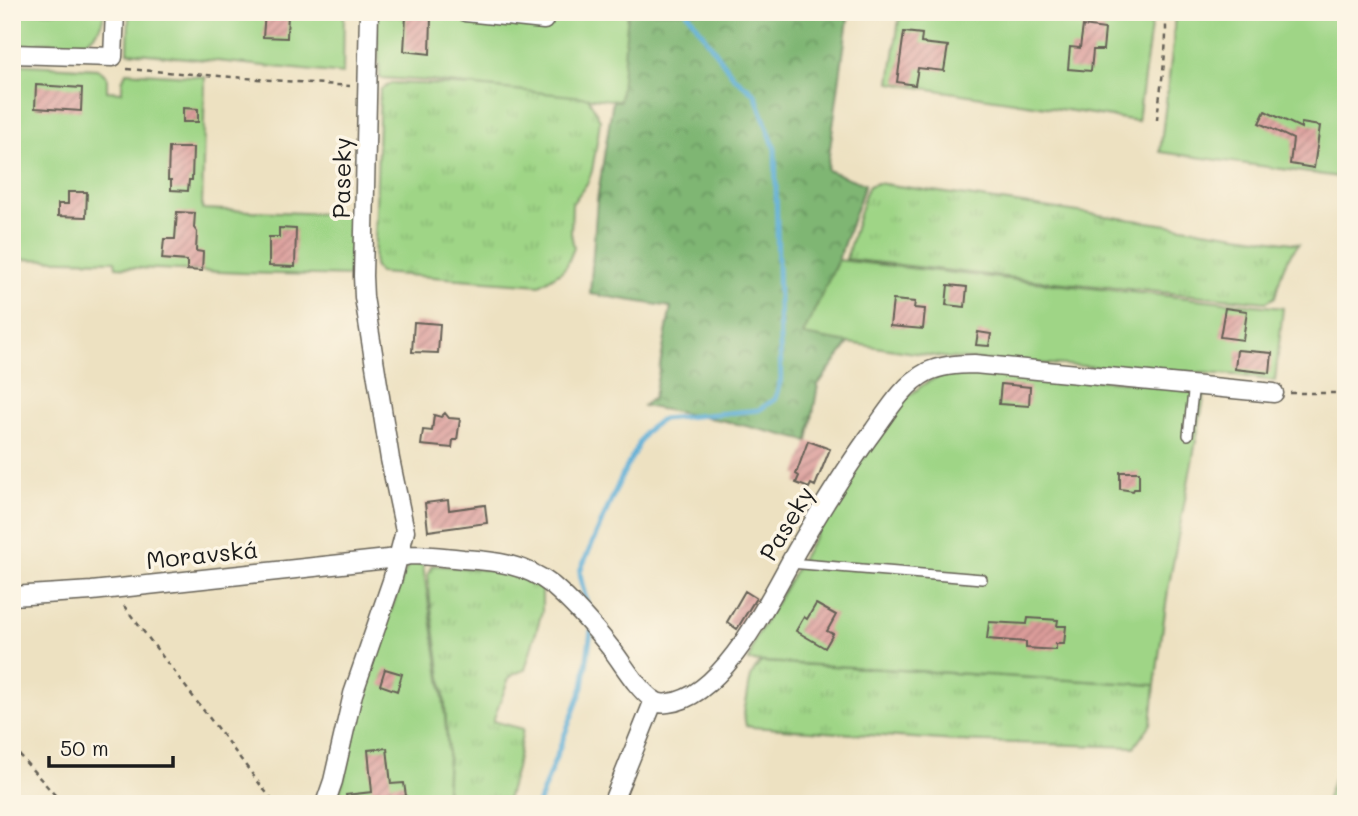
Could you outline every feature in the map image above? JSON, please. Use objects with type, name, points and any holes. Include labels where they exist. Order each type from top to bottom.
[{"type":"street","points":[[12,54],[113,57],[115,12]]},
{"type":"street","name":"Paseky","points":[[325,804],[353,694],[389,591],[405,531],[390,459],[364,297],[369,12]]},
{"type":"street","points":[[465,12],[544,20]]},
{"type":"street","name":"Paseky","points":[[654,700],[666,704],[682,700],[716,676],[745,640],[853,459],[902,394],[927,372],[939,367],[974,364],[1274,393]]},
{"type":"street","points":[[397,558],[424,555],[496,561],[516,566],[552,586],[586,619],[654,700],[612,804]]},
{"type":"street","name":"Moravská","points":[[12,596],[111,589],[397,558]]},
{"type":"lane","points":[[1188,435],[1194,384]]},
{"type":"lane","points":[[790,563],[982,579]]},
{"type":"path","points":[[1157,120],[1166,22],[1164,12]]},
{"type":"path","points":[[113,57],[123,68],[367,88]]},
{"type":"path","points":[[1274,393],[1346,393]]},
{"type":"path","points":[[111,589],[275,804]]},
{"type":"path","points":[[12,747],[62,804]]},
{"type":"green space","points":[[12,12],[104,12],[96,32],[84,42],[39,42],[38,46],[12,44]]},
{"type":"green space","points":[[129,12],[344,12],[343,74],[128,52]]},
{"type":"green space","points":[[519,12],[628,12],[620,101],[380,78],[376,14],[406,17],[445,16],[543,24]]},
{"type":"green space","points":[[628,12],[849,12],[827,170],[865,184],[838,260],[804,334],[849,343],[818,385],[808,441],[725,421],[643,406],[654,397],[671,307],[590,294],[597,200],[613,100],[619,101]]},
{"type":"green space","points":[[900,12],[1153,12],[1138,121],[890,83]]},
{"type":"green space","points":[[1175,12],[1346,12],[1346,178],[1160,152]]},
{"type":"green space","points":[[12,64],[97,69],[107,77],[107,91],[122,92],[122,81],[126,72],[205,77],[202,209],[354,215],[349,257],[352,276],[116,267],[115,261],[12,259]]},
{"type":"green space","points":[[392,83],[479,86],[588,97],[600,120],[598,136],[588,182],[572,204],[571,233],[574,248],[562,271],[540,285],[379,273],[374,266],[380,90]]},
{"type":"green space","points":[[877,183],[1299,244],[1281,274],[1275,297],[1266,302],[846,259],[865,194],[869,186]]},
{"type":"green space","points":[[838,260],[1283,308],[1275,381],[1236,375],[948,358],[803,335]]},
{"type":"green space","points":[[965,370],[1206,388],[1168,590],[1155,685],[749,661],[754,641],[852,472],[904,400],[939,376]]},
{"type":"green space","points":[[409,561],[423,565],[444,705],[448,754],[445,804],[336,804],[348,764],[361,693]]},
{"type":"green space","points":[[432,565],[515,572],[542,590],[542,611],[525,670],[509,678],[493,721],[523,729],[506,804],[446,804],[448,754],[445,704],[430,600],[428,574]]},
{"type":"green space","points":[[761,662],[1155,685],[1151,724],[1134,747],[956,741],[746,726],[744,712],[749,683]]},
{"type":"green space","points":[[1343,751],[1346,751],[1346,804],[1325,804]]},
{"type":"building","points":[[265,12],[288,12],[287,38],[263,37]]},
{"type":"building","points":[[406,16],[431,17],[430,54],[404,51]]},
{"type":"building","points":[[1083,26],[1105,29],[1103,50],[1093,50],[1091,71],[1068,69],[1070,47],[1080,48]]},
{"type":"building","points":[[904,32],[922,34],[921,43],[948,46],[944,71],[918,68],[915,85],[897,82]]},
{"type":"building","points":[[36,85],[82,88],[81,111],[35,108]]},
{"type":"building","points":[[183,108],[198,109],[198,122],[183,122]]},
{"type":"building","points":[[1265,111],[1301,128],[1301,123],[1320,126],[1314,168],[1290,164],[1293,139],[1259,123]]},
{"type":"building","points":[[169,148],[193,148],[192,180],[189,180],[188,191],[171,190],[171,180],[168,180]]},
{"type":"building","points":[[68,192],[87,192],[86,217],[58,216],[58,204],[68,204]]},
{"type":"building","points":[[177,212],[195,213],[196,251],[203,252],[202,271],[187,270],[187,261],[162,259],[164,239],[175,239]]},
{"type":"building","points":[[279,228],[296,229],[295,267],[269,266],[269,237],[279,237]]},
{"type":"building","points":[[948,285],[967,287],[965,307],[946,305]]},
{"type":"building","points":[[893,300],[915,302],[914,308],[925,309],[923,329],[890,326]]},
{"type":"building","points":[[1225,308],[1247,311],[1243,340],[1220,337]]},
{"type":"building","points":[[414,322],[440,324],[438,353],[412,352]]},
{"type":"building","points":[[978,332],[991,334],[989,346],[976,345]]},
{"type":"building","points":[[1237,350],[1272,353],[1270,373],[1235,369]]},
{"type":"building","points":[[1001,384],[1030,387],[1029,406],[999,404]]},
{"type":"building","points":[[445,413],[449,418],[460,419],[457,440],[453,440],[452,448],[421,445],[423,430],[432,431],[434,415],[441,417]]},
{"type":"building","points":[[808,441],[830,449],[815,486],[811,484],[809,488],[796,483],[799,476],[796,474]]},
{"type":"building","points":[[1120,472],[1139,472],[1139,489],[1120,489]]},
{"type":"building","points":[[448,500],[449,510],[485,505],[487,523],[428,531],[425,503]]},
{"type":"building","points":[[745,591],[756,598],[737,629],[727,622]]},
{"type":"building","points":[[816,604],[836,615],[827,631],[833,634],[825,648],[796,631]]},
{"type":"building","points":[[1028,618],[1058,620],[1057,626],[1066,626],[1064,644],[1056,644],[1056,650],[1026,648],[1026,642],[987,639],[989,622],[1027,624]]},
{"type":"building","points":[[385,669],[402,674],[397,691],[380,685]]},
{"type":"building","points":[[387,748],[391,784],[404,783],[406,796],[393,798],[393,804],[347,804],[346,795],[372,792],[368,750]]},
{"type":"waterway","points":[[590,615],[580,571],[621,478],[645,432],[662,419],[759,410],[775,399],[781,379],[775,149],[755,94],[733,76],[687,12]]},
{"type":"waterway","points":[[538,804],[583,687],[591,631]]}]
